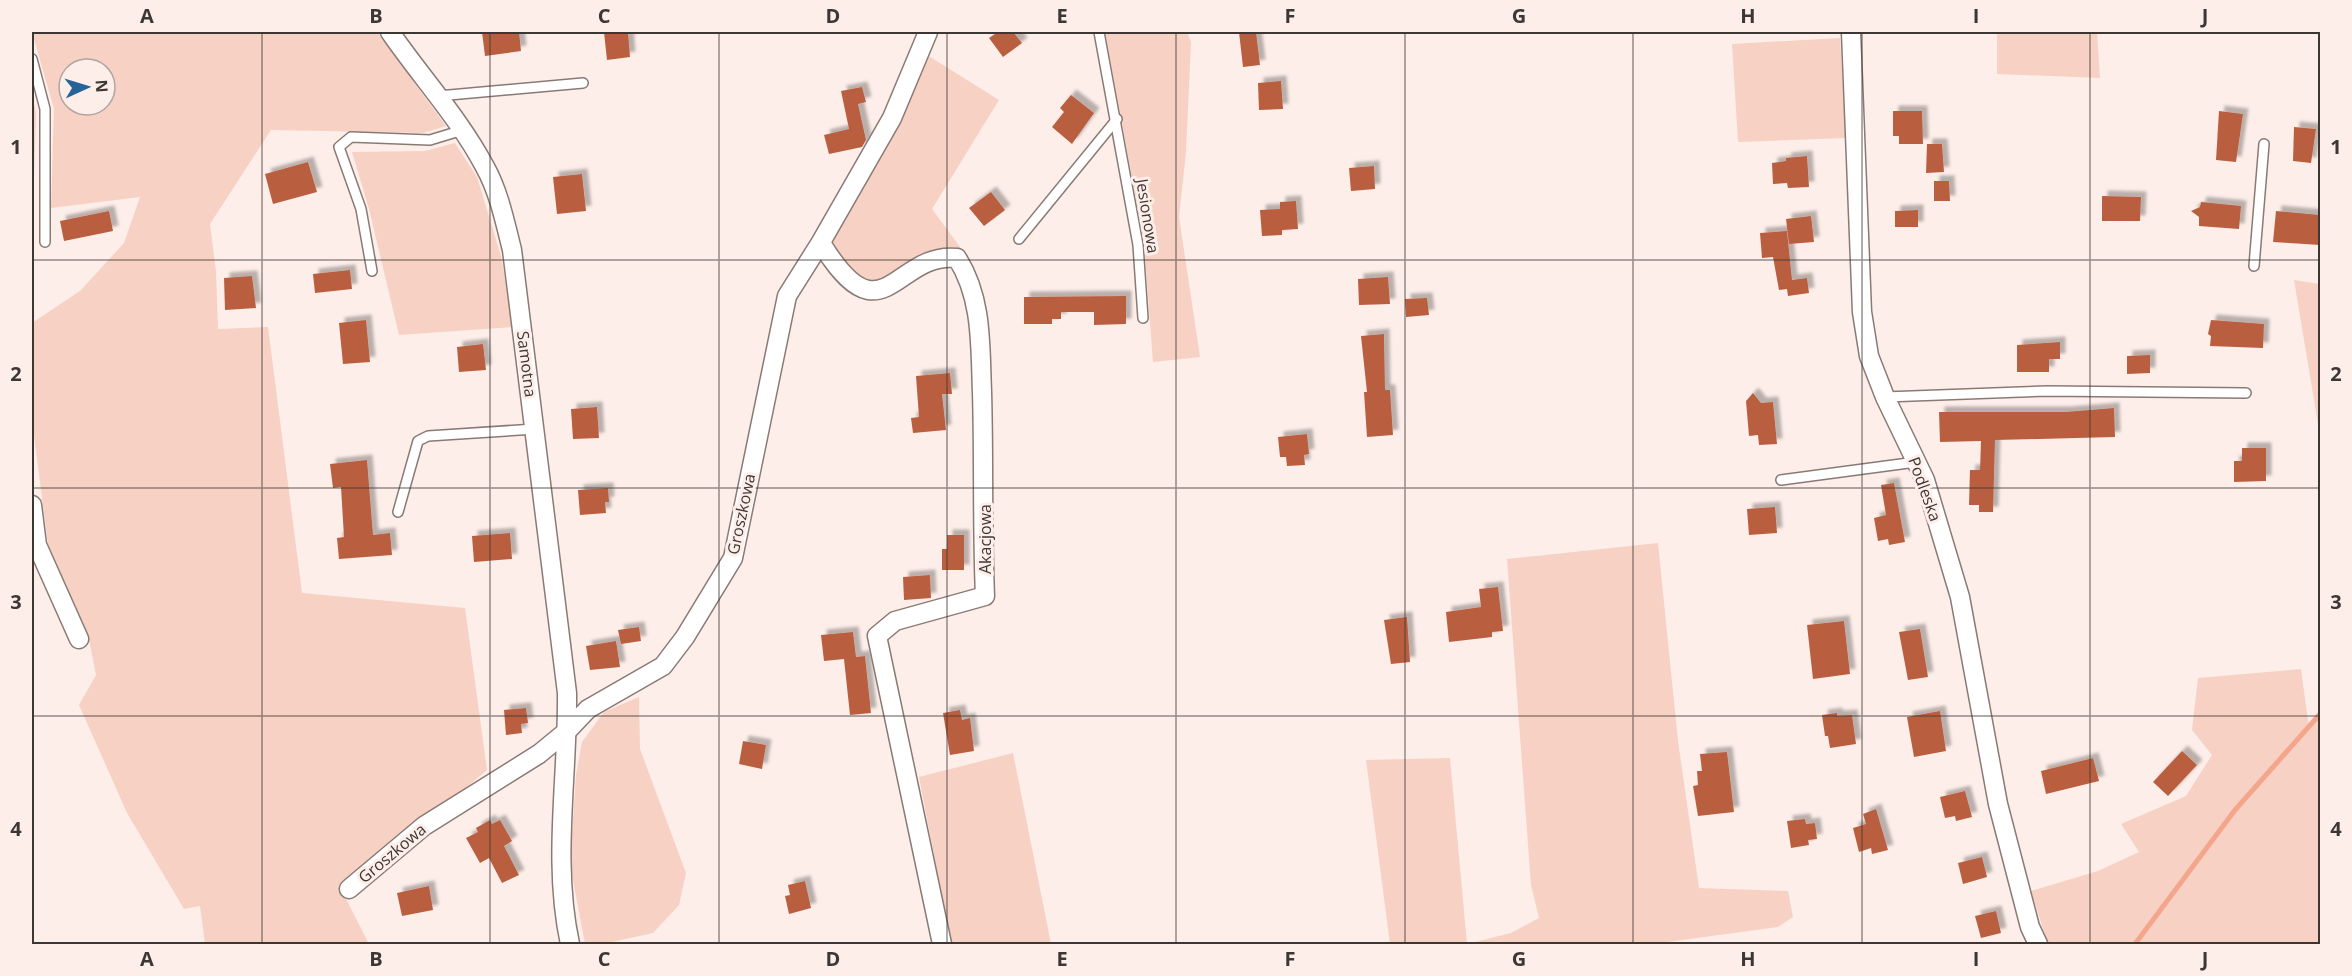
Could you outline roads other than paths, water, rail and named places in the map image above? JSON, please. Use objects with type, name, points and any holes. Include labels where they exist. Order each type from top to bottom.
[{"type":"street","name":"Samotna","points":[[390,32],[464,130],[486,168],[501,207],[512,250],[567,693],[560,858],[562,910],[570,945]]},
{"type":"street","name":"Groszkowa","points":[[350,889],[424,826],[539,754],[567,731],[588,709],[663,666],[685,637],[733,558],[787,296],[821,243],[892,118],[928,32]]},
{"type":"street","name":"Podleska","points":[[1851,32],[1862,312],[1869,356],[1884,397],[1924,480],[1960,597],[1998,804],[2030,927],[2038,945]]},
{"type":"street","name":"Akacjowa","points":[[821,243],[836,268],[849,280],[875,290],[899,282],[929,261],[943,257],[957,258],[967,273],[977,303],[984,444],[985,596],[895,621],[878,636],[942,945]]},
{"type":"street","points":[[32,505],[37,545],[78,639]]},
{"type":"lane","name":"Jesionowa","points":[[1100,32],[1138,245],[1143,318]]},
{"type":"lane","points":[[32,59],[45,109],[45,242]]},
{"type":"lane","points":[[438,96],[583,83]]},
{"type":"lane","points":[[1019,239],[1117,119]]},
{"type":"lane","points":[[372,271],[360,208],[339,147],[351,137],[430,140],[464,130]]},
{"type":"lane","points":[[2254,266],[2264,144]]},
{"type":"lane","points":[[1884,397],[2047,391],[2246,393]]},
{"type":"lane","points":[[398,512],[418,441],[428,436],[535,429]]},
{"type":"lane","points":[[1781,480],[1916,462]]},
{"type":"waterway","points":[[2135,944],[2235,810],[2320,714]]}]
